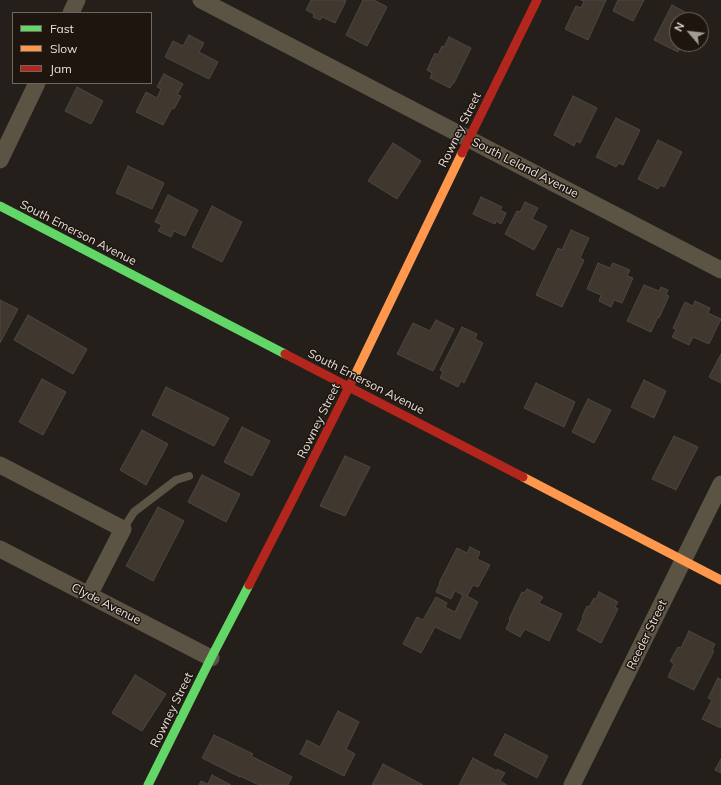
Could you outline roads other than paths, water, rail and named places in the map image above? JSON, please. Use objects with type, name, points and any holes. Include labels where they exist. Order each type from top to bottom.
[{"type":"street","points":[[71,12],[77,0]]},
{"type":"street","name":"South Leland Avenue","points":[[201,0],[721,270]]},
{"type":"street","name":"Rowney Street","points":[[148,785],[349,387],[537,0]]},
{"type":"street","points":[[0,160],[37,84]]},
{"type":"street","name":"South Emerson Avenue","points":[[0,206],[721,580]]},
{"type":"street","points":[[0,465],[124,529],[89,595]]},
{"type":"street","name":"Reeder Street","points":[[572,785],[721,484]]},
{"type":"street","name":"Clyde Avenue","points":[[0,549],[211,658]]},
{"type":"lane","points":[[124,529],[134,512],[176,480],[189,476]]}]
